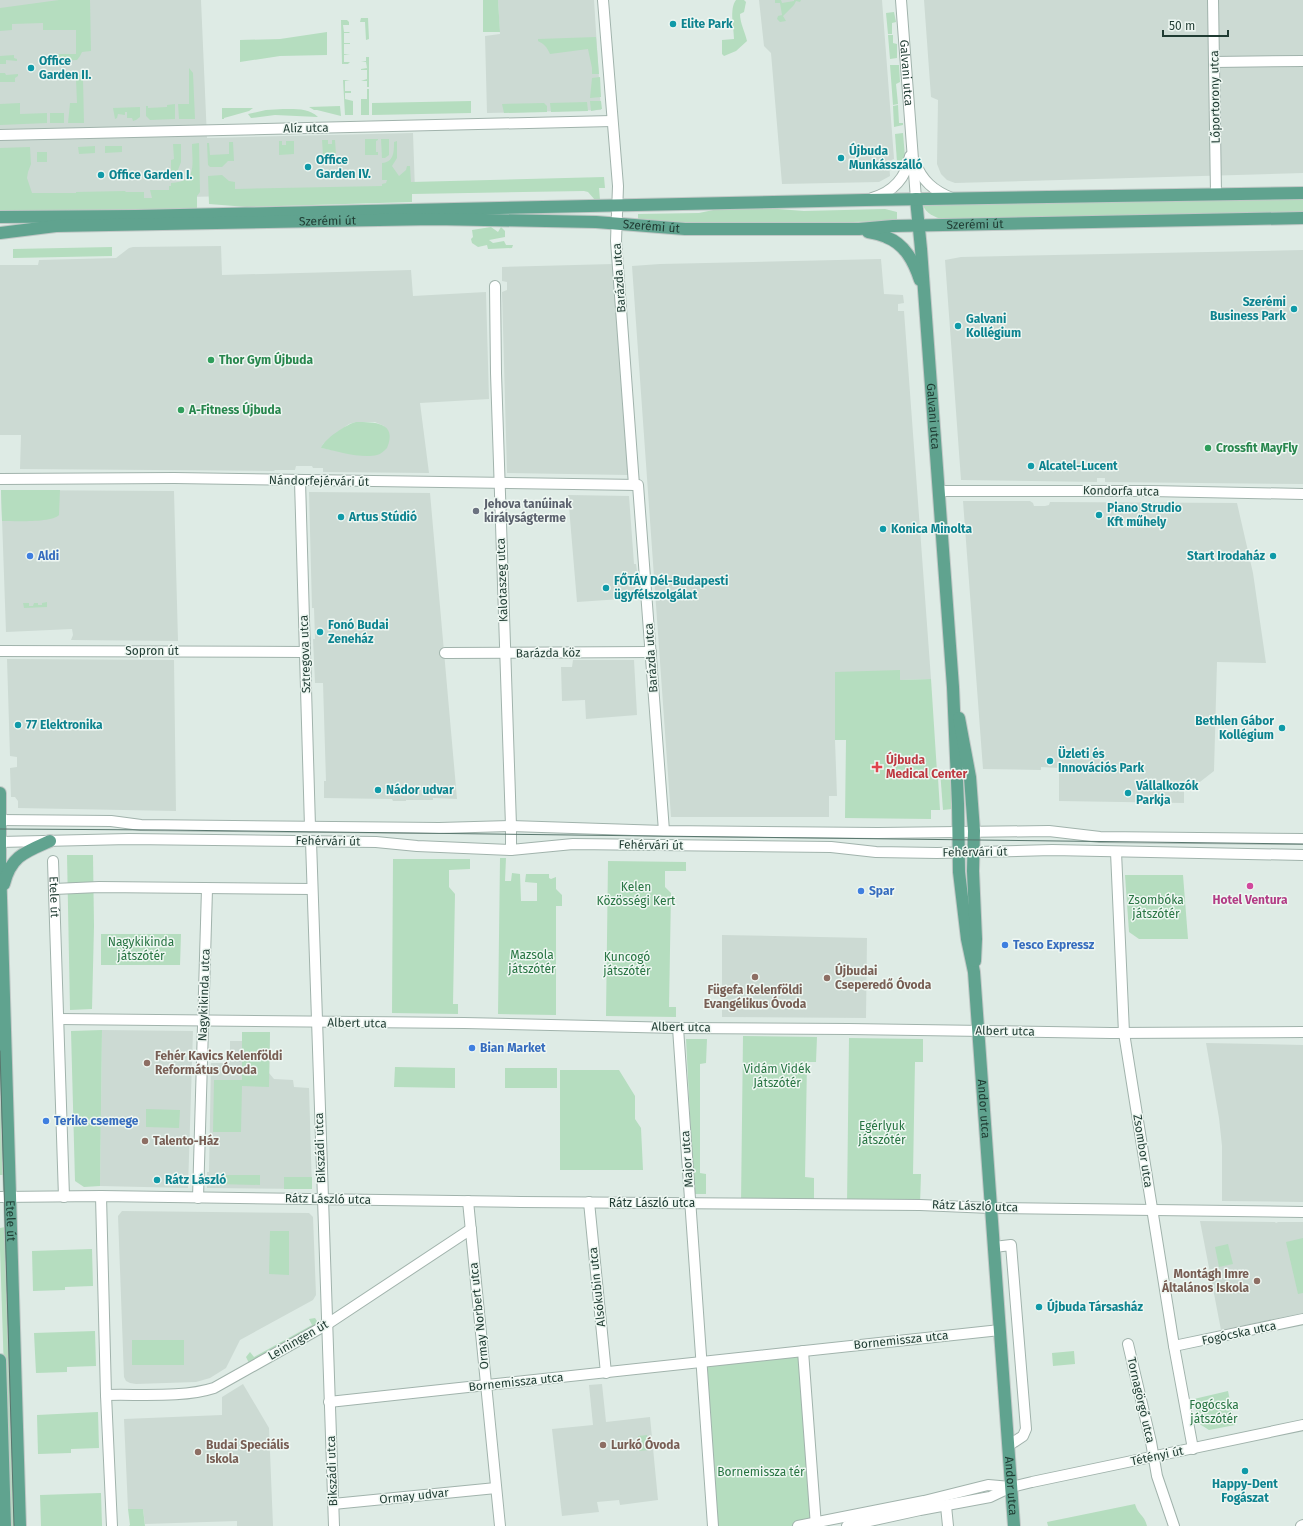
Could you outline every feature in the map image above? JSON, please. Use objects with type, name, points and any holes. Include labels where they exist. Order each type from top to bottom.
[{"type":"main road","name":"Szerémi út","points":[[0,217],[1303,193]]},
{"type":"main road","name":"Galvani utca","points":[[916,200],[925,295],[953,687],[958,832]]},
{"type":"main road","name":"Szerémi út","points":[[0,233],[56,226],[434,219],[550,220],[685,229],[859,229],[919,226],[1303,218]]},
{"type":"main road","points":[[859,229],[888,237],[904,248],[918,274],[925,295]]},
{"type":"main road","name":"Galvani utca","points":[[953,687],[970,771],[974,832]]},
{"type":"main road","name":"Etele út","points":[[0,793],[5,1196],[20,1526]]},
{"type":"main road","name":"Andor utca","points":[[958,832],[960,885],[967,939],[974,972]]},
{"type":"main road","name":"Andor utca","points":[[974,832],[973,853],[976,939],[974,972],[1014,1526]]},
{"type":"main road","points":[[1,895],[8,871],[16,859],[50,841]]},
{"type":"main road","points":[[0,1360],[5,1526]]},
{"type":"street","name":"Barázda utca","points":[[603,0],[618,186],[616,240],[651,652],[664,831]]},
{"type":"street","name":"Galvani utca","points":[[901,0],[916,200]]},
{"type":"street","name":"Lőportorony utca","points":[[1213,0],[1216,194]]},
{"type":"street","points":[[1214,62],[1303,61]]},
{"type":"street","name":"Alíz utca","points":[[0,135],[612,121]]},
{"type":"street","name":"Galvani utca","points":[[911,146],[916,163],[924,179],[932,187],[954,199]]},
{"type":"street","name":"Galvani utca","points":[[865,200],[884,194],[896,187],[908,164],[911,146]]},
{"type":"street","name":"Kalotaszeg utca","points":[[495,286],[511,826],[510,850]]},
{"type":"street","name":"Nándorfejérvári út","points":[[0,479],[158,478],[636,485]]},
{"type":"street","name":"Sztregova utca","points":[[300,480],[310,827]]},
{"type":"street","name":"Kondorfa utca","points":[[939,491],[1150,491],[1303,494]]},
{"type":"street","name":"Sopron út","points":[[0,651],[304,652]]},
{"type":"street","name":"Barázda köz","points":[[445,653],[505,654],[651,652]]},
{"type":"street","name":"Fehérvári út","points":[[0,820],[112,821],[141,825],[440,828],[511,826],[664,831],[878,833],[1049,831],[1100,837],[1303,839]]},
{"type":"street","name":"Fehérvári út","points":[[0,842],[129,839],[376,842],[417,846],[510,850],[573,844],[831,847],[876,852],[973,853],[1052,850],[1303,855]]},
{"type":"street","name":"Bikszádi utca","points":[[310,841],[334,1526]]},
{"type":"street","name":"Zsombor utca","points":[[1116,852],[1124,1033],[1174,1346],[1193,1449]]},
{"type":"street","name":"Etele út","points":[[53,861],[64,1197]]},
{"type":"street","name":"Nagykikinda utca","points":[[198,1198],[207,888]]},
{"type":"street","points":[[54,889],[312,889]]},
{"type":"street","name":"Albert utca","points":[[59,1019],[1124,1033],[1303,1032]]},
{"type":"street","name":"Major utca","points":[[678,1028],[702,1362]]},
{"type":"street","name":"Rátz László utca","points":[[5,1196],[920,1205],[991,1208],[1303,1212]]},
{"type":"street","points":[[101,1196],[106,1395],[112,1526]]},
{"type":"street","name":"Ormay Norbert utca","points":[[468,1201],[500,1526]]},
{"type":"street","name":"Alsókubin utca","points":[[589,1202],[606,1373]]},
{"type":"street","name":"Leiningen út","points":[[106,1395],[182,1393],[204,1391],[214,1388],[326,1325],[471,1229]]},
{"type":"street","name":"Andor utca","points":[[994,1247],[1011,1246],[1026,1429],[1023,1436],[1008,1446]]},
{"type":"street","name":"Fogócska utca","points":[[1174,1346],[1303,1319]]},
{"type":"street","name":"Bornemissza utca","points":[[803,1351],[1000,1330]]},
{"type":"street","name":"Tornagörgő utca","points":[[1128,1344],[1157,1476],[1174,1526]]},
{"type":"street","points":[[713,1526],[702,1362],[803,1351],[816,1524]]},
{"type":"street","name":"Bornemissza utca","points":[[329,1402],[702,1362]]},
{"type":"street","name":"Tétényi út","points":[[847,1526],[990,1497],[1011,1487],[1303,1425]]},
{"type":"street","name":"Tétényi út","points":[[798,1526],[816,1524],[924,1501],[988,1485],[1011,1487]]},
{"type":"street","name":"Ormay udvar","points":[[333,1504],[496,1488]]},
{"type":"street","points":[[946,1506],[948,1526]]},
{"type":"shaded area","points":[[0,0],[201,0],[207,138],[413,133],[415,191],[0,202]]},
{"type":"shaded area","points":[[498,0],[594,0],[601,110],[487,113],[485,36],[500,34]]},
{"type":"shaded area","points":[[759,0],[882,0],[894,159],[889,161],[890,176],[879,182],[782,184],[771,53],[764,46]]},
{"type":"shaded area","points":[[924,0],[1303,0],[1303,173],[955,183],[947,180],[941,174],[937,164],[938,100],[931,97]]},
{"type":"shaded area","points":[[221,246],[222,275],[411,270],[413,296],[486,292],[489,399],[420,403],[429,473],[323,472],[323,468],[313,468],[312,466],[296,466],[295,470],[274,471],[20,469],[21,435],[0,435],[0,265],[38,265],[39,260],[116,258],[129,248]],"holes":[[[356,422],[375,422],[384,426],[376,455],[361,455],[321,448],[323,444],[349,424]]]},
{"type":"shaded area","points":[[1303,250],[1303,484],[1105,482],[1105,478],[1097,478],[1097,482],[961,480],[945,260],[961,257]]},
{"type":"shaded area","points":[[881,259],[884,294],[903,295],[904,303],[898,304],[898,311],[904,311],[931,679],[900,680],[900,671],[835,740],[837,796],[829,796],[829,817],[671,817],[632,266],[660,264]]},
{"type":"shaded area","points":[[613,264],[628,475],[507,473],[502,292],[507,290],[507,282],[502,281],[502,267]]},
{"type":"shaded area","points":[[1,490],[174,491],[178,641],[71,640],[73,635],[72,629],[6,632]]},
{"type":"shaded area","points":[[309,492],[430,493],[457,799],[433,798],[433,800],[393,801],[392,799],[324,798],[324,781],[326,781],[323,683],[315,683],[313,639],[315,639],[314,608],[312,608]]},
{"type":"shaded area","points":[[568,495],[629,496],[634,564],[636,564],[637,571],[635,571],[636,598],[577,602]]},
{"type":"shaded area","points":[[963,501],[1030,501],[1034,506],[1049,505],[1050,502],[1237,503],[1253,573],[1266,663],[1217,662],[1214,771],[1196,785],[1184,785],[1184,803],[1059,801],[1059,768],[1041,767],[1041,770],[983,769]]},
{"type":"shaded area","points":[[7,659],[174,660],[176,811],[18,808],[18,801],[15,797],[11,797],[10,768],[17,767],[17,757],[10,756]]},
{"type":"shaded area","points":[[573,660],[634,660],[637,715],[586,719],[585,700],[562,701],[561,667],[572,667]]},
{"type":"shaded area","points":[[722,935],[867,938],[866,1018],[722,1017]]},
{"type":"shaded area","points":[[102,1030],[193,1031],[188,1188],[100,1186]]},
{"type":"shaded area","points":[[242,1032],[270,1032],[269,1073],[274,1079],[293,1080],[294,1087],[309,1088],[312,1189],[207,1188],[207,1172],[209,1172],[211,1063],[230,1063],[230,1041],[242,1041]]},
{"type":"shaded area","points":[[1206,1043],[1303,1045],[1303,1202],[1222,1201],[1222,1146],[1219,1118]]},
{"type":"shaded area","points":[[122,1211],[309,1213],[313,1217],[316,1295],[313,1300],[240,1340],[226,1368],[210,1378],[196,1382],[130,1383],[126,1381],[124,1377],[118,1216]]},
{"type":"shaded area","name":"Montágh Imre Általános Iskola","points":[[1200,1221],[1276,1223],[1303,1222],[1303,1313],[1221,1330]]},
{"type":"shaded area","name":"Budai Speciális Iskola","points":[[243,1384],[269,1428],[273,1526],[237,1526],[237,1521],[145,1524],[143,1509],[128,1509],[124,1419],[222,1415],[222,1397]]},
{"type":"shaded area","name":"Lurkó Óvoda","points":[[602,1384],[606,1422],[650,1417],[658,1500],[620,1505],[619,1500],[597,1502],[599,1512],[562,1516],[552,1429],[593,1425],[589,1385]]},
{"type":"green space","points":[[59,0],[90,0],[91,51],[82,52],[77,60],[57,61],[50,54],[76,54],[76,30],[43,30],[43,23],[12,24],[12,30],[0,31],[0,8]]},
{"type":"green space","points":[[483,0],[498,0],[500,32],[483,32]]},
{"type":"green space","points":[[736,0],[744,0],[746,2],[744,12],[740,14],[740,17],[747,41],[736,51],[724,56],[722,54],[722,40],[734,39],[732,13]]},
{"type":"green space","points":[[775,0],[781,0],[782,3],[801,0],[800,2],[796,1],[783,16],[786,21],[780,22],[777,19],[778,16],[782,15],[780,3],[775,3]]},
{"type":"green space","points":[[894,12],[896,22],[892,23],[892,34],[888,34],[886,13]]},
{"type":"green space","points":[[361,18],[368,18],[369,39],[366,40],[365,22],[360,22]]},
{"type":"green space","points":[[341,20],[347,20],[349,22],[349,25],[343,25],[344,32],[350,33],[344,33],[344,43],[350,43],[344,44],[344,54],[350,54],[344,55],[344,62],[350,62],[348,64],[342,64]]},
{"type":"green space","points":[[327,32],[327,55],[280,56],[240,62],[240,40],[280,39]]},
{"type":"green space","points":[[888,35],[893,35],[893,43],[897,44],[897,58],[890,59]]},
{"type":"green space","points":[[596,37],[599,74],[592,74],[588,49],[550,54],[548,49],[538,41],[538,39]]},
{"type":"green space","points":[[14,55],[14,58],[17,59],[17,61],[6,60],[6,64],[0,64],[0,56]]},
{"type":"green space","points":[[366,57],[369,57],[369,87],[367,87],[367,81],[361,81],[367,79],[367,70],[361,70],[367,68],[366,62],[361,61],[366,61]]},
{"type":"green space","points":[[890,65],[899,65],[900,82],[896,84],[898,104],[893,105]]},
{"type":"green space","points":[[189,68],[193,73],[195,119],[179,119],[178,104],[189,104]]},
{"type":"green space","points":[[63,72],[74,72],[81,75],[83,79],[84,123],[68,123],[70,103],[77,103],[76,79],[63,79]]},
{"type":"green space","points":[[0,73],[5,73],[6,75],[18,74],[18,76],[15,78],[15,82],[0,82]]},
{"type":"green space","points":[[600,77],[601,97],[590,98],[592,78]]},
{"type":"green space","points":[[343,80],[350,80],[345,81],[345,91],[351,91],[351,93],[345,93],[345,99],[353,101],[353,115],[345,115]]},
{"type":"green space","points":[[367,89],[369,89],[369,115],[361,115],[361,99],[367,99]]},
{"type":"green space","points":[[471,101],[471,113],[372,115],[372,103]]},
{"type":"green space","points":[[590,101],[601,101],[602,109],[591,111]]},
{"type":"green space","points":[[587,102],[588,111],[551,112],[550,103]]},
{"type":"green space","points":[[20,103],[20,114],[47,113],[47,123],[0,125],[0,104]]},
{"type":"green space","points":[[544,103],[547,106],[547,112],[504,113],[502,104]]},
{"type":"green space","points":[[175,104],[175,119],[150,120],[146,116],[146,106],[148,106],[148,108],[167,107],[167,105]]},
{"type":"green space","points":[[898,105],[899,123],[903,123],[903,125],[894,127],[893,106]]},
{"type":"green space","points":[[340,106],[341,116],[314,110],[309,107]]},
{"type":"green space","points":[[140,107],[140,117],[136,120],[133,121],[132,118],[127,118],[127,112],[125,112],[125,115],[118,114],[117,118],[115,119],[113,108]]},
{"type":"green space","points":[[222,108],[253,108],[249,111],[222,119]]},
{"type":"green space","points":[[297,109],[306,111],[318,117],[275,115],[251,118],[248,114],[266,110]]},
{"type":"green space","points":[[50,113],[64,113],[64,123],[50,123]]},
{"type":"green space","points":[[903,133],[905,157],[903,161],[897,162],[895,134]]},
{"type":"green space","points":[[365,139],[378,139],[376,141],[376,152],[378,152],[378,155],[365,155]]},
{"type":"green space","points":[[381,139],[389,139],[389,155],[385,158],[382,158]]},
{"type":"green space","points":[[322,140],[328,140],[328,144],[332,144],[332,140],[335,140],[336,155],[323,155]]},
{"type":"green space","points":[[279,141],[282,141],[282,145],[286,145],[286,141],[294,141],[294,154],[279,155]]},
{"type":"green space","points":[[397,141],[397,158],[392,166],[399,176],[406,170],[407,166],[410,166],[411,182],[604,177],[605,188],[599,188],[600,200],[595,200],[588,192],[584,191],[412,194],[412,202],[247,207],[209,204],[208,176],[222,175],[229,181],[235,182],[235,189],[382,186],[382,184],[386,183],[387,180],[382,180],[382,163],[391,159],[394,142]]},
{"type":"green space","points":[[229,142],[233,142],[234,161],[228,161],[222,167],[210,167],[208,165],[207,143],[209,143],[210,155],[229,154]]},
{"type":"green space","points":[[199,143],[200,192],[197,196],[197,209],[0,211],[0,148],[30,147],[31,164],[27,178],[32,193],[125,191],[144,192],[144,198],[152,198],[150,190],[169,190],[171,183],[180,182],[190,175],[192,171],[192,144]]},
{"type":"green space","points":[[173,144],[181,144],[181,162],[178,170],[171,173],[171,160],[174,159]]},
{"type":"green space","points":[[95,146],[95,153],[79,154],[78,147]]},
{"type":"green space","points":[[105,146],[122,146],[122,152],[105,153]]},
{"type":"green space","points":[[37,152],[47,152],[47,162],[37,162]]},
{"type":"green space","points":[[1303,198],[1303,213],[943,220],[928,212],[923,205]]},
{"type":"green space","points":[[754,207],[804,211],[885,209],[897,212],[897,221],[735,223],[638,221],[638,214],[699,213],[718,209]]},
{"type":"green space","points":[[491,227],[498,232],[501,227],[505,231],[505,237],[489,240],[493,243],[504,241],[506,245],[513,245],[512,248],[488,249],[487,245],[478,247],[472,243],[472,230]]},
{"type":"green space","points":[[112,247],[112,256],[13,258],[13,249]]},
{"type":"green space","points":[[356,422],[377,423],[387,428],[390,439],[387,448],[378,455],[364,456],[321,448],[326,440],[336,432]]},
{"type":"green space","points":[[1,490],[60,490],[59,515],[55,518],[41,520],[2,521]]},
{"type":"green space","points":[[47,602],[47,607],[24,608],[23,603],[29,603],[29,606],[33,606],[34,603],[42,605],[42,603]]},
{"type":"green space","points":[[900,670],[900,680],[931,679],[937,772],[933,772],[933,778],[938,778],[940,810],[931,810],[931,819],[845,818],[846,740],[835,740],[835,672]]},
{"type":"green space","points":[[940,770],[950,770],[952,809],[943,810]]},
{"type":"green space","points":[[67,855],[93,855],[94,926],[92,1009],[70,1010]]},
{"type":"green space","name":"Mazsola játszótér","points":[[500,858],[506,858],[505,881],[511,881],[512,873],[520,874],[521,901],[537,901],[537,883],[525,882],[526,874],[549,874],[549,878],[551,879],[556,877],[556,889],[562,895],[562,906],[556,906],[556,1015],[498,1014]]},
{"type":"green space","points":[[393,859],[470,859],[470,869],[449,870],[449,887],[455,894],[453,1004],[458,1004],[458,1014],[392,1013]]},
{"type":"green space","points":[[608,861],[686,862],[686,871],[665,871],[665,887],[671,893],[669,1007],[676,1007],[676,1017],[606,1016]]},
{"type":"green space","name":"Zsombóka játszótér","points":[[1125,875],[1183,875],[1188,939],[1139,939],[1129,932]]},
{"type":"green space","name":"Nagykikinda játszótér","points":[[101,934],[181,934],[180,965],[101,965]]},
{"type":"green space","points":[[0,1023],[4,1175],[0,1175]]},
{"type":"green space","points":[[102,1030],[100,1186],[84,1187],[75,1181],[71,1031]]},
{"type":"green space","points":[[242,1032],[270,1032],[269,1087],[242,1086],[241,1132],[213,1132],[214,1080],[242,1080]]},
{"type":"green space","name":"Vidám Vidék Játszótér","points":[[743,1036],[817,1037],[816,1062],[807,1062],[805,1177],[814,1178],[814,1204],[741,1203]]},
{"type":"green space","name":"Egérlyuk játszótér","points":[[849,1038],[923,1039],[923,1062],[915,1062],[913,1174],[921,1174],[920,1205],[847,1204]]},
{"type":"green space","points":[[686,1039],[707,1039],[706,1063],[700,1064],[700,1173],[706,1174],[706,1194],[694,1194]]},
{"type":"green space","points":[[395,1067],[455,1068],[455,1088],[394,1087]]},
{"type":"green space","points":[[505,1068],[557,1068],[557,1088],[505,1088]]},
{"type":"green space","points":[[560,1070],[619,1070],[635,1096],[635,1119],[641,1128],[643,1170],[560,1170]]},
{"type":"green space","points":[[146,1109],[180,1110],[179,1128],[146,1127]]},
{"type":"green space","points":[[217,1175],[260,1175],[260,1185],[217,1184]]},
{"type":"green space","points":[[284,1177],[312,1177],[312,1189],[284,1189]]},
{"type":"green space","points":[[5,1227],[15,1526],[9,1526],[0,1249],[0,1228]]},
{"type":"green space","points":[[270,1231],[289,1231],[289,1275],[269,1274]]},
{"type":"green space","points":[[1303,1238],[1303,1293],[1298,1294],[1286,1242]]},
{"type":"green space","points":[[1228,1244],[1233,1264],[1219,1267],[1215,1247]]},
{"type":"green space","points":[[92,1249],[93,1286],[65,1287],[65,1290],[33,1291],[32,1251]]},
{"type":"green space","points":[[315,1318],[319,1324],[249,1363],[246,1357],[250,1352],[254,1357],[312,1325],[309,1319]]},
{"type":"green space","points":[[95,1331],[96,1366],[67,1367],[67,1372],[36,1373],[34,1333]]},
{"type":"green space","points":[[132,1340],[184,1340],[184,1365],[132,1365]]},
{"type":"green space","name":"Bornemissza tér","points":[[803,1351],[816,1522],[798,1526],[713,1526],[702,1362]]},
{"type":"green space","points":[[1074,1351],[1075,1364],[1053,1366],[1052,1353]]},
{"type":"green space","name":"Fogócska játszótér","points":[[1228,1391],[1235,1425],[1209,1430],[1198,1423],[1194,1399]]},
{"type":"green space","points":[[98,1412],[99,1448],[71,1449],[71,1453],[38,1454],[37,1415]]},
{"type":"green space","points":[[647,1435],[648,1450],[639,1451],[638,1436]]},
{"type":"green space","points":[[101,1493],[102,1526],[41,1526],[40,1495]]},
{"type":"green space","points":[[1135,1504],[1147,1526],[1048,1526],[1047,1522]]},
{"type":"green space","points":[[128,1509],[143,1509],[145,1526],[129,1526]]},
{"type":"tram line","points":[[0,829],[1303,844]]},
{"type":"tram line","points":[[0,1051],[14,1526]]},
{"type":"place","name":"Elite Park","points":[[673,24]]},
{"type":"place","name":"Office Garden II.","points":[[31,68]]},
{"type":"place","name":"Újbuda Munkásszálló","points":[[841,158]]},
{"type":"place","name":"Office Garden IV.","points":[[308,167]]},
{"type":"place","name":"Office Garden I.","points":[[101,175]]},
{"type":"place","name":"Szerémi Business Park","points":[[1294,309]]},
{"type":"place","name":"Galvani Kollégium","points":[[958,326]]},
{"type":"place","name":"Thor Gym Újbuda","points":[[211,360]]},
{"type":"place","name":"A-Fitness Újbuda","points":[[181,410]]},
{"type":"place","name":"Crossfit MayFly","points":[[1208,448]]},
{"type":"place","name":"Alcatel-Lucent","points":[[1031,466]]},
{"type":"place","name":"Jehova tanúinak királyságterme","points":[[476,511]]},
{"type":"place","name":"Piano Strudio Kft műhely","points":[[1099,515]]},
{"type":"place","name":"Artus Stúdió","points":[[341,517]]},
{"type":"place","name":"Konica Minolta","points":[[883,529]]},
{"type":"place","name":"Aldi","points":[[30,556]]},
{"type":"place","name":"Start Irodaház","points":[[1273,556]]},
{"type":"place","name":"FŐTÁV Dél-Budapesti ügyfélszolgálat","points":[[606,588]]},
{"type":"place","name":"Fonó Budai Zeneház","points":[[320,632]]},
{"type":"place","name":"77 Elektronika","points":[[18,725]]},
{"type":"place","name":"Bethlen Gábor Kollégium","points":[[1282,728]]},
{"type":"place","name":"Üzleti és Innovációs Park","points":[[1050,761]]},
{"type":"place","name":"Újbuda Medical Center","points":[[877,767]]},
{"type":"place","name":"Nádor udvar","points":[[378,790]]},
{"type":"place","name":"Vállalkozók Parkja","points":[[1128,793]]},
{"type":"place","name":"Hotel Ventura","points":[[1250,886]]},
{"type":"place","name":"Spar","points":[[861,891]]},
{"type":"place","name":"Tesco Expressz","points":[[1005,945]]},
{"type":"place","name":"Fügefa Kelenföldi Evangélikus Óvoda","points":[[755,977]]},
{"type":"place","name":"Újbudai Cseperedő Óvoda","points":[[827,978]]},
{"type":"place","name":"Bian Market","points":[[472,1048]]},
{"type":"place","name":"Fehér Kavics Kelenföldi Református Óvoda","points":[[147,1063]]},
{"type":"place","name":"Terike csemege","points":[[46,1121]]},
{"type":"place","name":"Talento-Ház","points":[[145,1141]]},
{"type":"place","name":"Rátz László","points":[[157,1180]]},
{"type":"place","name":"Montágh Imre Általános Iskola","points":[[1257,1281]]},
{"type":"place","name":"Újbuda Társasház","points":[[1039,1307]]},
{"type":"place","name":"Lurkó Óvoda","points":[[603,1445]]},
{"type":"place","name":"Budai Speciális Iskola","points":[[198,1452]]},
{"type":"place","name":"Happy-Dent Fogászat","points":[[1245,1471]]},
{"type":"park label","name":"Kelen Közösségi Kert","points":[[636,894]]},
{"type":"park label","name":"Kuncogó játszótér","points":[[627,964]]}]
